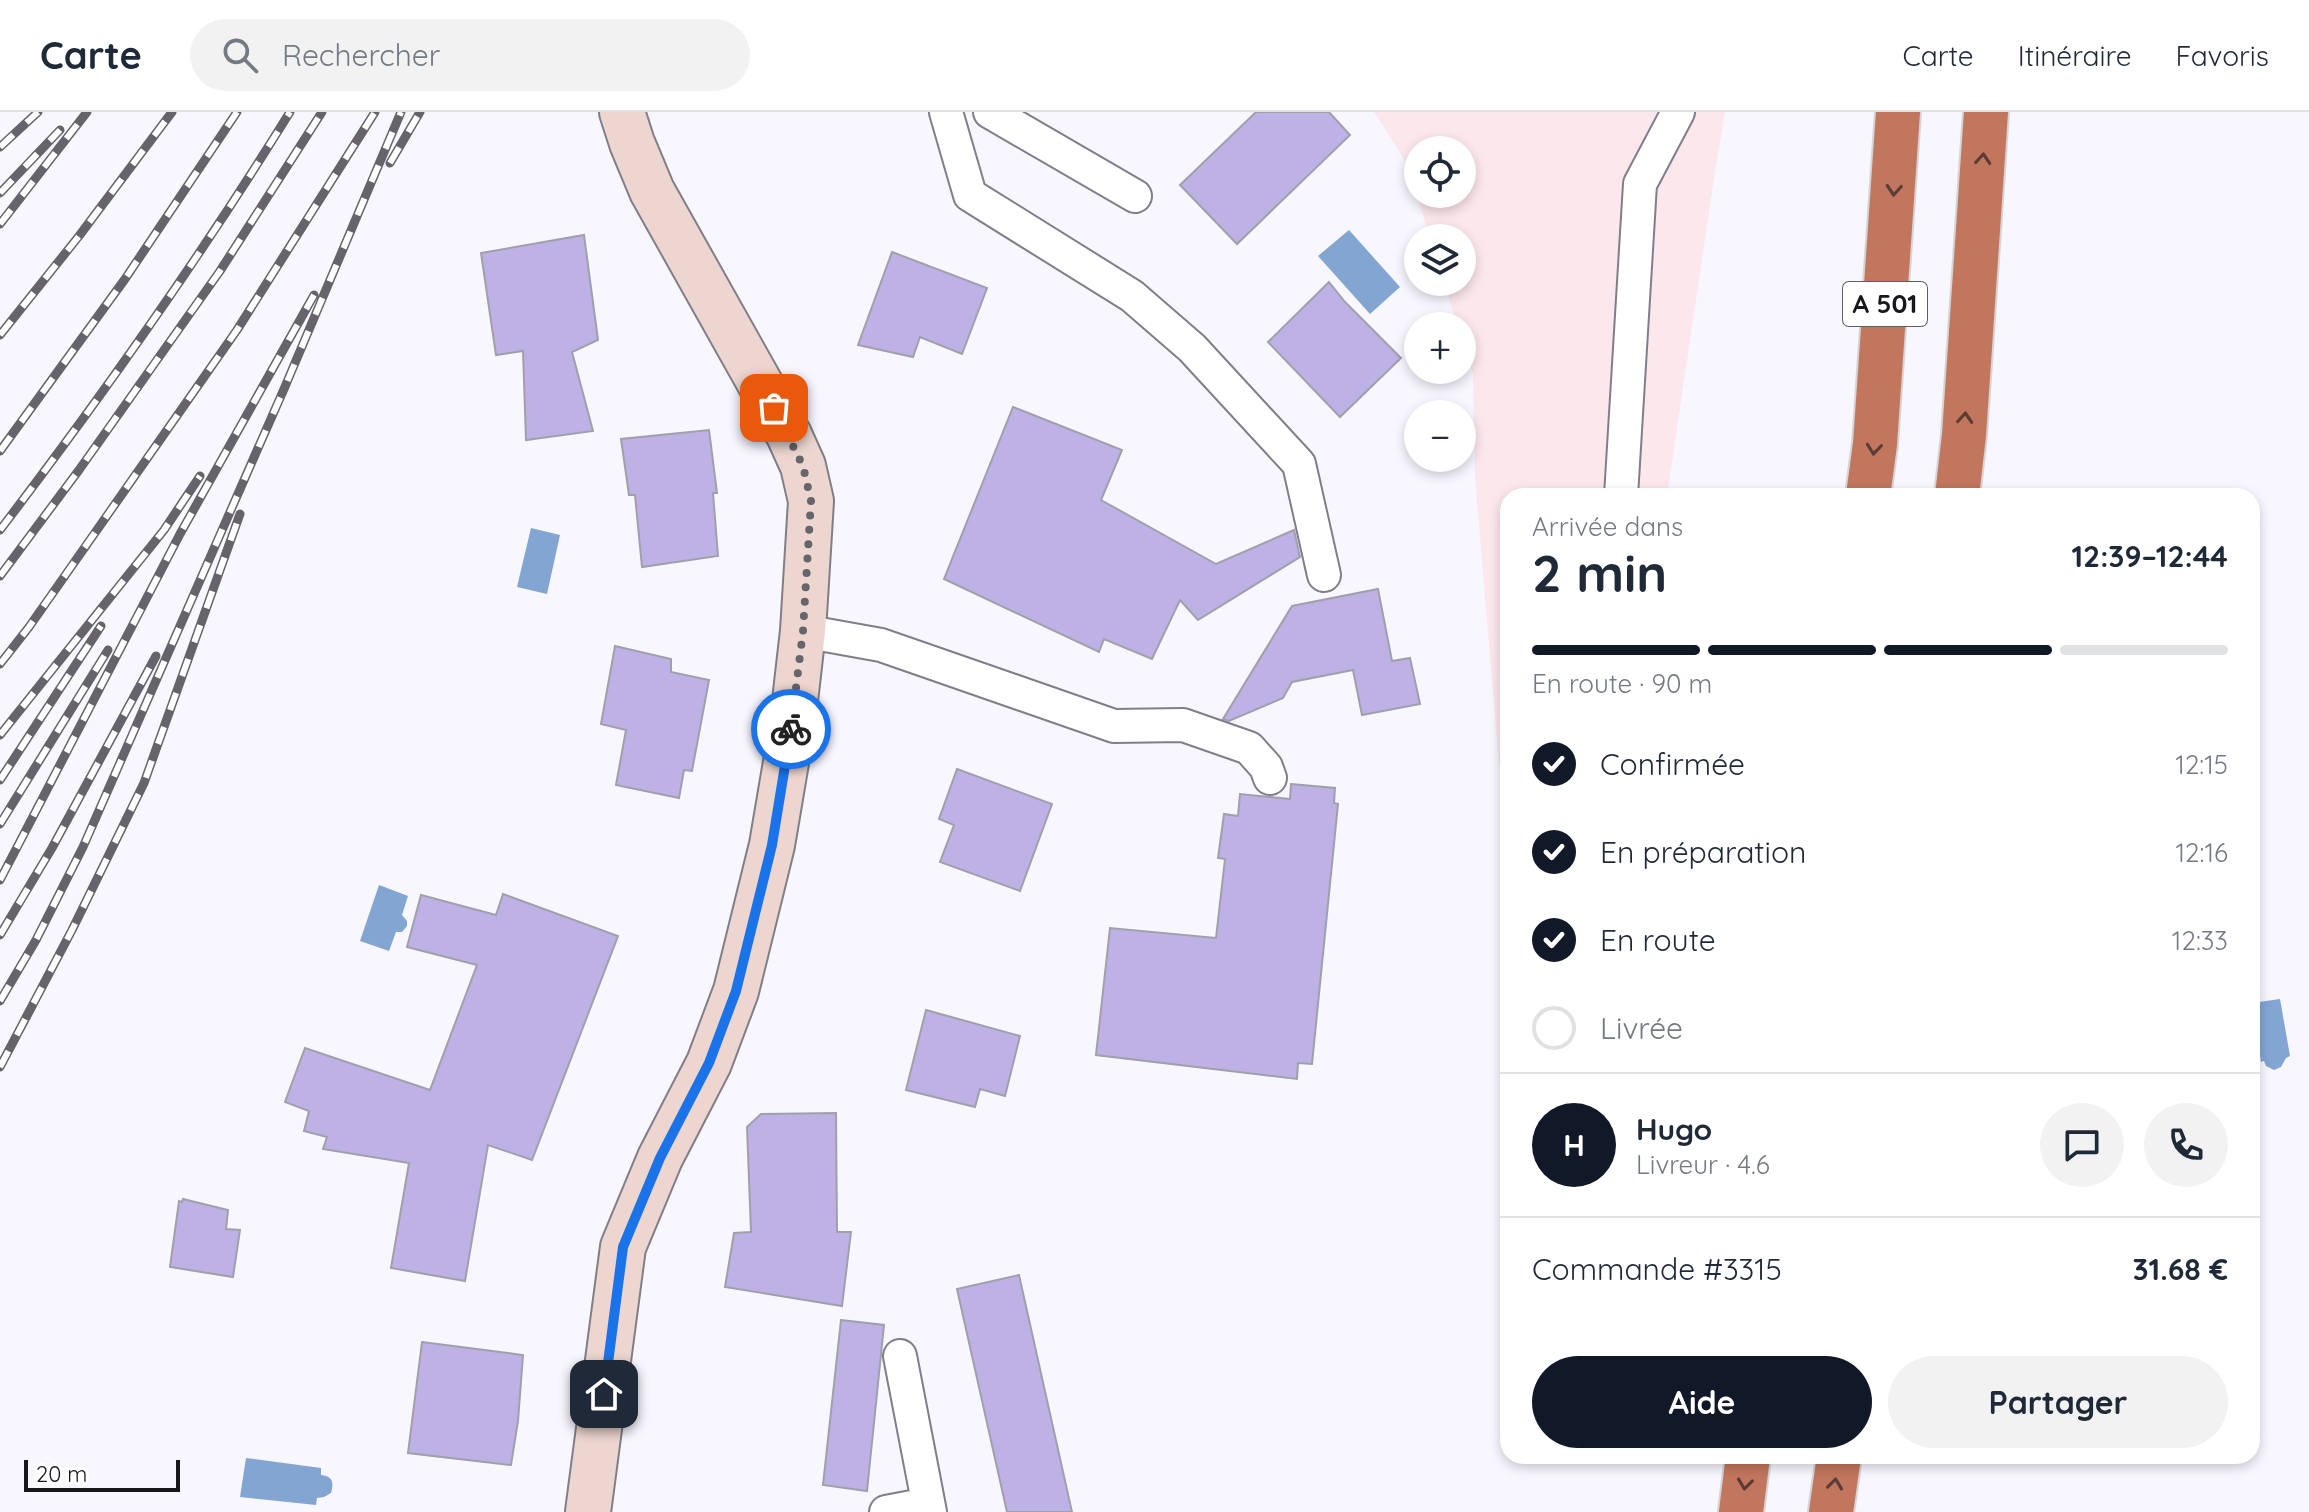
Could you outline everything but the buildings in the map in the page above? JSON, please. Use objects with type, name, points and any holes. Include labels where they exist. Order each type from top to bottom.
[{"type":"highway","name":"A 501","points":[[1869,488],[1875,444],[1898,112]]},
{"type":"highway","points":[[1958,488],[1986,112]]},
{"type":"highway","points":[[1741,1512],[1747,1464]]},
{"type":"highway","points":[[1831,1512],[1838,1464]]},
{"type":"street","points":[[588,1512],[623,1247],[660,1158],[709,1063],[736,991],[772,845],[792,727],[803,631],[811,501],[803,466],[789,435],[652,191],[622,112]]},
{"type":"lane","points":[[946,112],[970,195],[1132,296],[1192,348],[1299,464],[1324,575]]},
{"type":"lane","points":[[990,112],[1135,196]]},
{"type":"lane","points":[[1621,488],[1640,184],[1678,112]]},
{"type":"lane","points":[[803,631],[881,645],[1114,726],[1183,725],[1249,748],[1266,767],[1270,778]]},
{"type":"lane","points":[[886,1512],[929,1508],[900,1356]]},
{"type":"shaded area","points":[[1374,112],[1725,112],[1668,488],[1500,488],[1500,765],[1475,476],[1476,312],[1454,312],[1448,296],[1476,296],[1476,224],[1426,224],[1421,208],[1476,208],[1476,136],[1404,136],[1404,159]]},
{"type":"water","points":[[1349,230],[1400,287],[1370,314],[1318,256]]},
{"type":"water","points":[[531,528],[560,535],[547,594],[517,587]]},
{"type":"water","points":[[379,885],[408,896],[402,915],[407,926],[402,932],[396,932],[389,951],[360,941]]},
{"type":"water","points":[[2280,999],[2290,1056],[2274,1070],[2264,1061],[2261,1062],[2260,1002]]},
{"type":"water","points":[[246,1458],[321,1468],[321,1475],[332,1481],[331,1493],[317,1498],[316,1505],[240,1497]]},
{"type":"railway","points":[[0,147],[38,112]]},
{"type":"railway","points":[[0,224],[87,112]]},
{"type":"railway","points":[[0,335],[172,112]]},
{"type":"railway","points":[[0,451],[125,279],[237,112]]},
{"type":"railway","points":[[0,530],[150,324],[290,112]]},
{"type":"railway","points":[[0,576],[220,271],[322,112]]},
{"type":"railway","points":[[0,664],[237,330],[375,112]]},
{"type":"railway","points":[[0,1001],[36,940],[83,847],[284,389],[401,112]]},
{"type":"railway","points":[[390,163],[420,112]]},
{"type":"railway","points":[[0,193],[60,130]]},
{"type":"railway","points":[[0,880],[180,534],[314,295]]},
{"type":"railway","points":[[0,735],[164,530],[200,476]]},
{"type":"railway","points":[[0,1067],[144,783],[240,514]]},
{"type":"railway","points":[[0,780],[101,626]]},
{"type":"railway","points":[[0,824],[108,650]]},
{"type":"railway","points":[[0,935],[52,848],[156,656]]},
{"type":"way so far","points":[[774,408],[803,466],[811,501],[803,631],[791,729]]},
{"type":"route","points":[[604,1394],[623,1247],[660,1158],[709,1063],[736,991],[772,845],[791,729]]}]
